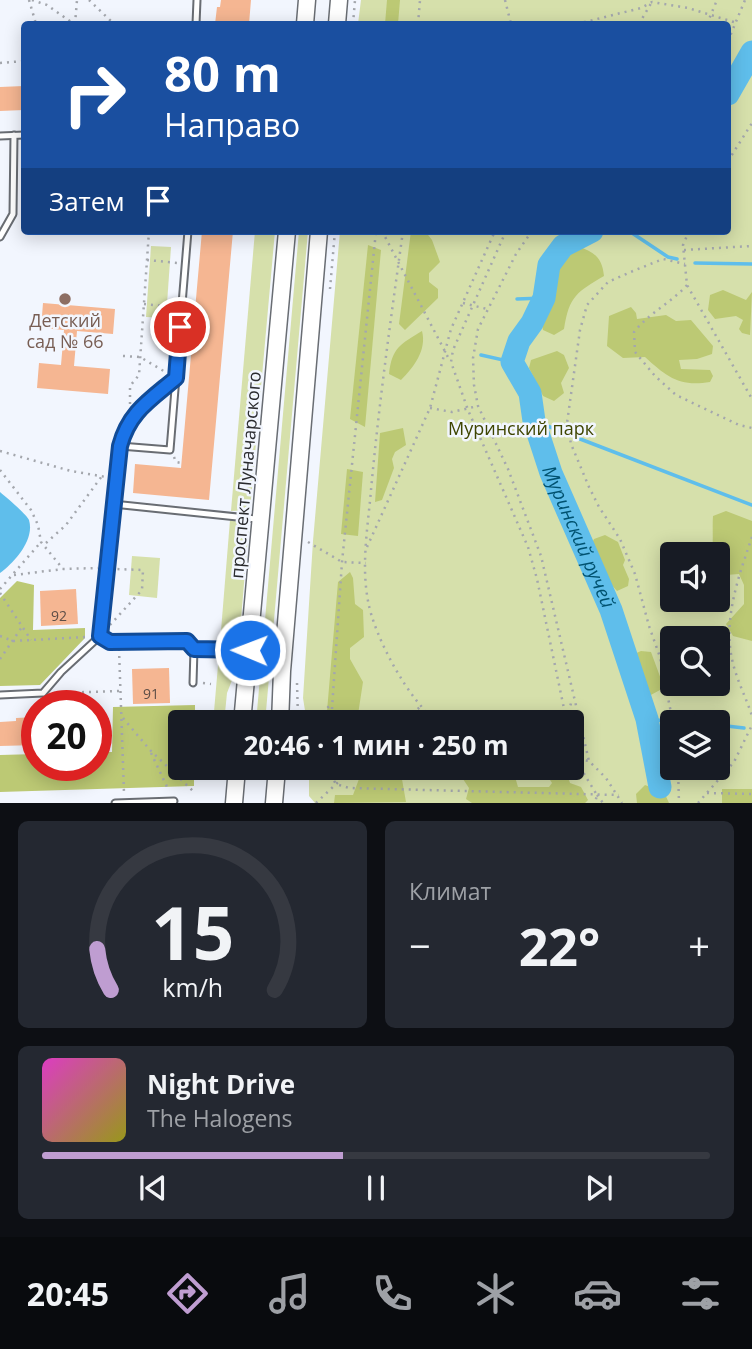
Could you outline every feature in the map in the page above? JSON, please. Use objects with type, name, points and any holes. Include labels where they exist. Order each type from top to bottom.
[{"type":"main road","points":[[305,21],[307,0]]},
{"type":"main road","points":[[337,21],[339,0]]},
{"type":"main road","name":"проспект Луначарского","points":[[243,710],[287,235]]},
{"type":"main road","points":[[281,710],[319,235]]},
{"type":"main road","points":[[234,803],[236,780]]},
{"type":"main road","points":[[274,803],[276,780]]},
{"type":"lane","points":[[188,0],[197,0],[196,21]]},
{"type":"lane","points":[[0,237],[13,214],[15,135]]},
{"type":"lane","points":[[0,136],[21,135]]},
{"type":"lane","points":[[120,446],[170,450],[188,235]]},
{"type":"lane","points":[[46,690],[100,636],[123,432],[134,413],[176,378]]},
{"type":"lane","points":[[113,504],[262,519]]},
{"type":"lane","points":[[100,636],[110,642],[187,641],[194,649],[193,683]]},
{"type":"lane","points":[[194,649],[250,650]]},
{"type":"lane","points":[[0,695],[21,694]]},
{"type":"lane","points":[[115,803],[174,802]]},
{"type":"path","points":[[35,21],[30,0],[43,2],[71,21]]},
{"type":"path","points":[[75,21],[77,0]]},
{"type":"path","points":[[89,0],[111,21]]},
{"type":"path","points":[[353,21],[355,0]]},
{"type":"path","points":[[418,21],[420,0]]},
{"type":"path","points":[[505,0],[510,21]]},
{"type":"path","points":[[708,21],[717,0]]},
{"type":"path","points":[[731,35],[745,0]]},
{"type":"path","points":[[641,21],[652,1]]},
{"type":"path","points":[[589,21],[640,8],[652,1],[688,8],[730,21]]},
{"type":"path","points":[[731,21],[737,23]]},
{"type":"path","points":[[0,63],[21,61]]},
{"type":"path","points":[[731,156],[752,123]]},
{"type":"path","points":[[134,413],[128,399],[130,386],[139,375],[149,235]]},
{"type":"path","points":[[332,710],[342,562],[376,235]]},
{"type":"path","points":[[384,235],[451,362],[468,410],[528,547],[564,710]]},
{"type":"path","points":[[402,235],[373,470],[366,563],[368,601],[380,640],[424,710]]},
{"type":"path","points":[[366,550],[430,408],[444,349],[493,235]]},
{"type":"path","points":[[451,362],[453,350],[504,235]]},
{"type":"path","points":[[530,235],[516,254],[478,329],[473,358],[474,386],[478,407],[508,469],[541,556],[589,761],[622,803]]},
{"type":"path","points":[[687,235],[683,245],[687,285],[752,399]]},
{"type":"path","points":[[684,250],[752,246]]},
{"type":"path","points":[[670,710],[660,657],[635,574],[621,539],[599,508],[589,487],[571,444],[568,423],[580,330],[587,305],[608,282],[633,271],[663,259],[685,264]]},
{"type":"path","points":[[147,260],[185,264]]},
{"type":"path","points":[[687,285],[644,320],[634,332],[635,352],[676,395],[739,425],[752,428]]},
{"type":"path","points":[[463,303],[487,309]]},
{"type":"path","points":[[144,304],[181,308]]},
{"type":"path","points":[[123,356],[140,357],[176,378]]},
{"type":"path","points":[[430,408],[452,412],[478,407]]},
{"type":"path","points":[[0,451],[71,471],[116,478]]},
{"type":"path","points":[[0,470],[31,510],[43,543],[63,569]]},
{"type":"path","points":[[31,640],[0,591],[43,543],[66,525],[102,476]]},
{"type":"path","points":[[752,537],[738,578],[729,625],[731,657],[752,716]]},
{"type":"path","points":[[308,542],[342,562],[366,563]]},
{"type":"path","points":[[0,636],[13,641],[100,636],[142,590],[143,570],[63,569],[14,575]]},
{"type":"path","points":[[0,659],[22,627]]},
{"type":"path","points":[[119,642],[124,793]]},
{"type":"path","points":[[112,691],[120,691]]},
{"type":"path","points":[[569,710],[572,695]]},
{"type":"path","points":[[325,710],[332,703]]},
{"type":"path","points":[[417,710],[420,707]]},
{"type":"path","points":[[121,716],[150,750],[193,791]]},
{"type":"path","points":[[698,803],[734,762],[752,725]]},
{"type":"path","points":[[150,750],[169,791]]},
{"type":"path","points":[[584,760],[589,761]]},
{"type":"path","points":[[584,774],[603,803]]},
{"type":"path","points":[[334,780],[336,784],[349,788],[618,795]]},
{"type":"path","points":[[316,803],[340,780]]},
{"type":"path","points":[[678,780],[679,803]]},
{"type":"path","points":[[707,793],[752,794]]},
{"type":"path","points":[[596,803],[597,795]]},
{"type":"green space","name":"Муринский парк","points":[[361,0],[752,0],[752,803],[315,803],[309,796],[309,780],[584,780],[584,710],[305,710],[303,698],[313,541],[340,235],[731,235],[731,21],[358,21]]},
{"type":"green space","points":[[387,0],[400,0],[398,21],[385,21]]},
{"type":"green space","points":[[255,235],[275,235],[250,510],[231,511]]},
{"type":"green space","points":[[299,235],[308,235],[266,710],[257,710]]},
{"type":"green space","points":[[410,235],[428,235],[440,262],[429,273],[429,282],[438,289],[438,298],[405,330],[399,324]]},
{"type":"green space","points":[[368,245],[381,250],[365,427],[350,419]]},
{"type":"green space","points":[[151,246],[171,247],[166,318],[146,317]]},
{"type":"green space","points":[[578,246],[597,256],[604,276],[576,296],[569,309],[564,329],[554,335],[543,330],[542,316],[558,263]]},
{"type":"green space","points":[[723,290],[746,300],[752,292],[750,335],[739,329],[743,320],[736,316],[715,319],[708,310],[710,295]]},
{"type":"green space","points":[[631,307],[637,319],[666,315],[676,321],[691,320],[713,346],[712,354],[697,359],[679,360],[681,369],[710,370],[713,376],[710,382],[682,382],[667,375],[645,357],[623,358],[607,346],[609,316]]},
{"type":"green space","points":[[422,331],[423,345],[410,370],[401,380],[389,374],[395,352],[408,339]]},
{"type":"green space","points":[[557,351],[564,355],[569,368],[561,383],[564,393],[554,401],[543,396],[529,368],[531,360]]},
{"type":"green space","points":[[403,428],[406,445],[395,452],[392,459],[394,468],[382,500],[375,502],[380,433]]},
{"type":"green space","points":[[347,469],[363,472],[358,536],[341,534]]},
{"type":"green space","points":[[726,511],[752,521],[752,641],[733,636],[730,626],[726,624],[744,604],[744,585],[739,574],[730,575],[730,542],[712,542],[713,516]]},
{"type":"green space","points":[[230,520],[249,524],[239,643],[220,643]]},
{"type":"green space","points":[[605,535],[618,542],[625,560],[623,565],[629,579],[628,586],[617,591],[602,574],[590,547],[594,539]]},
{"type":"green space","points":[[132,556],[160,558],[157,598],[129,595]]},
{"type":"green space","points":[[350,572],[355,604],[363,610],[364,637],[350,648],[350,659],[363,682],[359,710],[327,710],[338,582]]},
{"type":"green space","points":[[17,581],[34,585],[33,630],[85,628],[85,638],[40,685],[0,686],[0,598]]},
{"type":"green space","points":[[641,651],[651,652],[660,677],[660,690],[649,696],[645,692],[633,666],[632,655]]},
{"type":"green space","points":[[237,653],[236,670],[227,693],[225,710],[214,710],[219,654]]},
{"type":"green space","points":[[195,705],[195,710],[168,710],[168,780],[194,780],[194,786],[0,792],[0,755],[21,754],[21,781],[112,781],[113,707]]},
{"type":"green space","points":[[359,780],[402,780],[406,802],[334,803],[335,795],[353,795]]},
{"type":"green space","points":[[464,780],[516,780],[518,787],[549,787],[552,783],[550,780],[569,780],[581,787],[588,800],[585,803],[472,803],[466,799],[469,788]]},
{"type":"green space","points":[[645,785],[664,792],[669,803],[637,803],[636,794]]},
{"type":"green space","points":[[722,789],[752,789],[752,803],[722,803]]},
{"type":"water","points":[[0,492],[27,517],[30,528],[22,550],[0,573]]},
{"type":"building","points":[[221,0],[251,0],[249,21],[215,21],[217,7],[220,7]]},
{"type":"building","points":[[21,86],[21,110],[0,111],[0,87]]},
{"type":"building","points":[[202,235],[233,235],[209,500],[133,493],[135,464],[181,468]]},
{"type":"building","points":[[43,303],[115,309],[113,334],[77,331],[74,366],[110,369],[108,394],[37,388],[39,363],[61,365],[64,330],[41,328]]},
{"type":"building","points":[[76,589],[78,624],[41,626],[40,591]]},
{"type":"building","points":[[169,668],[170,703],[133,704],[132,669]]},
{"type":"building","points":[[16,718],[21,718],[21,745],[0,746],[0,722],[16,721]]},
{"type":"waterway","name":"Муринский ручей","points":[[731,89],[752,52]]},
{"type":"waterway","name":"Муринский ручей","points":[[584,235],[563,246],[549,265],[544,298],[532,323],[519,341],[512,362],[530,393],[534,421],[551,473],[611,610],[647,719],[660,787]]},
{"type":"waterway","points":[[635,235],[668,257],[677,259]]},
{"type":"waterway","points":[[695,263],[752,264]]},
{"type":"waterway","points":[[517,299],[544,298]]},
{"type":"waterway","points":[[481,355],[512,362]]},
{"type":"waterway","points":[[534,421],[566,433]]},
{"type":"waterway","points":[[575,437],[752,505]]},
{"type":"waterway","points":[[647,719],[660,720]]},
{"type":"waterway","points":[[730,726],[744,728]]},
{"type":"place","name":"Детский сад № 66","points":[[65,299]]},
{"type":"route","points":[[180,327],[176,378],[134,413],[123,432],[100,636],[110,642],[187,641],[194,649],[250,650]]}]
